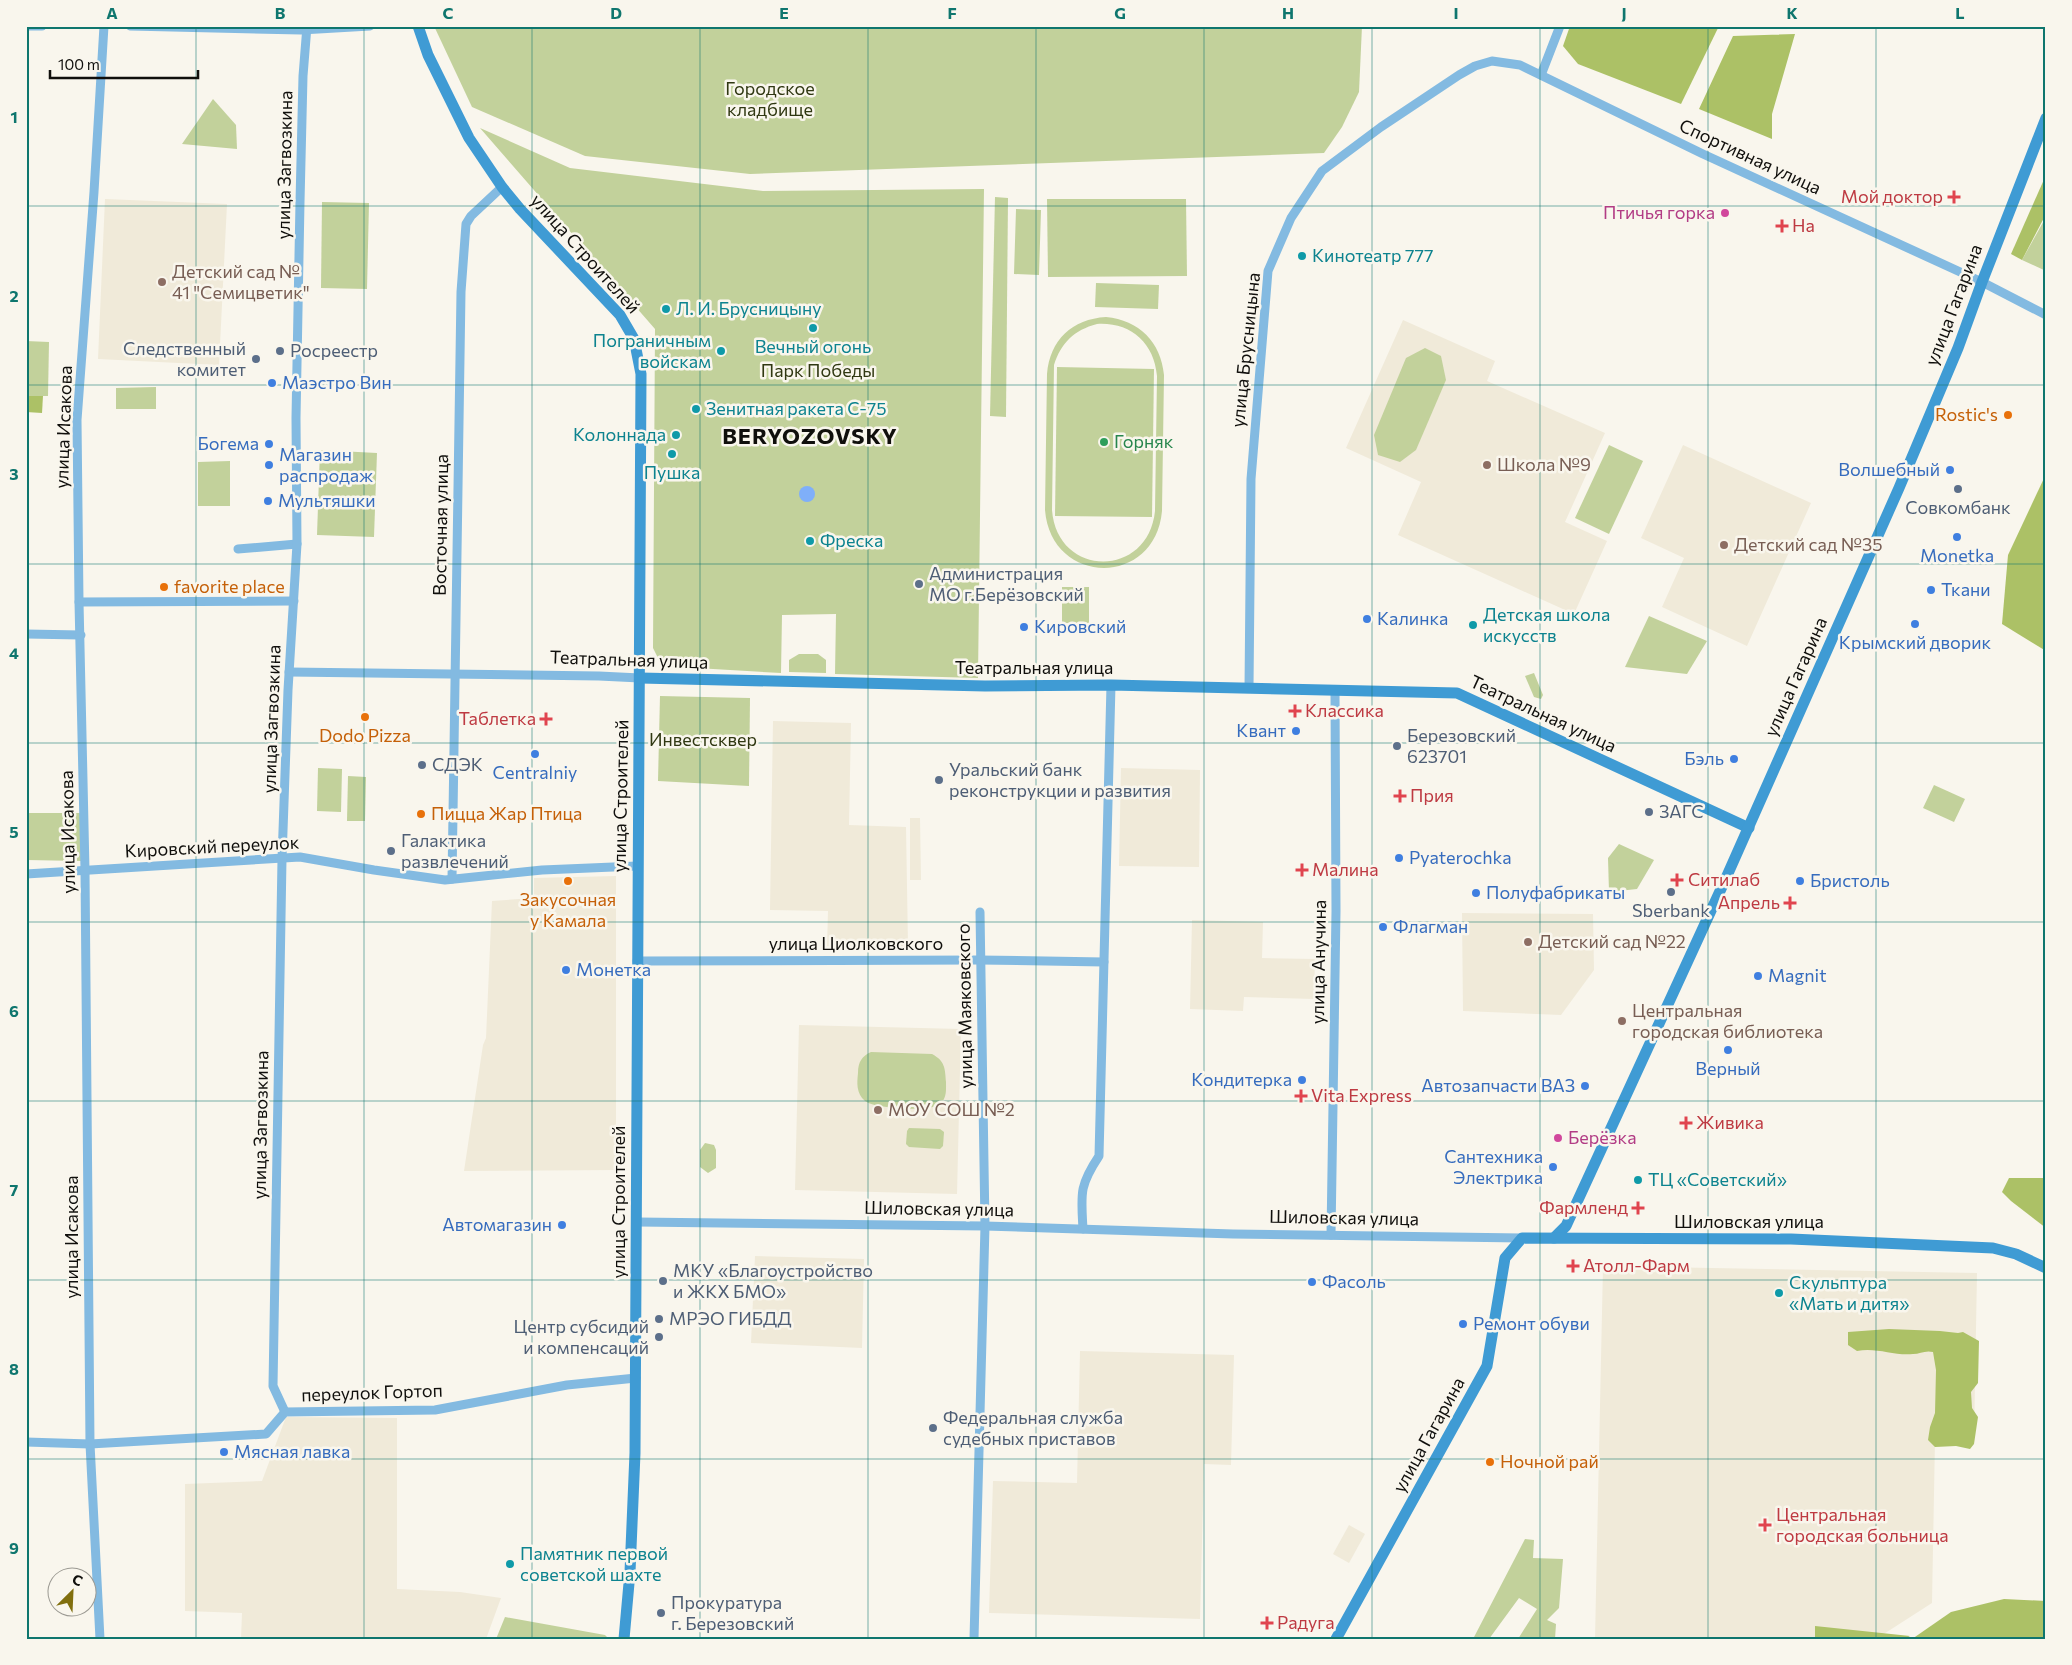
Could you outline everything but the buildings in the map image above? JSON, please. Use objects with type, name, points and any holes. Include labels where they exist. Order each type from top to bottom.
[{"type":"street","points":[[26,26],[42,26]]},
{"type":"street","name":"улица Исакова","points":[[100,1639],[90,1444],[86,870],[79,602],[77,420],[104,26]]},
{"type":"street","points":[[130,26],[307,28],[370,26]]},
{"type":"street","name":"улица Строителей","points":[[418,26],[428,55],[460,121],[469,138],[502,187],[620,315],[628,327],[636,347],[642,384],[637,866],[638,1222],[636,1378],[633,1524],[624,1639]]},
{"type":"street","points":[[1541,75],[1560,26]]},
{"type":"street","name":"улица Загвозкина","points":[[285,1412],[273,1386],[282,859],[289,672],[297,544],[296,418],[300,202],[303,76],[307,28]]},
{"type":"street","name":"Спортивная улица","points":[[1492,61],[1520,65],[1711,158],[1982,282],[2046,315]]},
{"type":"street","name":"улица Брусницына","points":[[1249,688],[1251,479],[1268,271],[1291,218],[1322,171],[1381,127],[1459,75],[1475,66],[1492,61]]},
{"type":"street","name":"улица Гагарина","points":[[1554,1238],[1566,1226],[1748,828],[1903,479],[1958,348],[2046,118]]},
{"type":"street","name":"Восточная улица","points":[[452,879],[460,292],[464,232],[471,216],[502,187]]},
{"type":"street","points":[[238,549],[297,544]]},
{"type":"street","points":[[79,602],[294,601]]},
{"type":"street","points":[[26,634],[81,635]]},
{"type":"street","name":"Театральная улица","points":[[289,672],[976,686],[1111,685],[1457,693],[1748,828]]},
{"type":"street","points":[[1083,1229],[1081,1192],[1087,1174],[1099,1156],[1111,685]]},
{"type":"street","name":"улица Анучина","points":[[1331,1235],[1336,911],[1335,690]]},
{"type":"street","name":"Кировский переулок","points":[[26,874],[300,858],[445,880],[542,870],[637,866]]},
{"type":"street","name":"улица Маяковского","points":[[974,1639],[985,1226],[979,960],[980,912]]},
{"type":"street","name":"улица Циолковского","points":[[637,961],[979,960],[1104,962]]},
{"type":"street","name":"Шиловская улица","points":[[638,1222],[985,1226],[1522,1238],[1791,1239],[1994,1248],[2016,1254],[2046,1268]]},
{"type":"street","name":"улица Гагарина","points":[[1336,1639],[1487,1366],[1505,1258],[1522,1238]]},
{"type":"street","name":"переулок Гортоп","points":[[26,1442],[90,1444],[266,1434],[285,1412],[434,1410],[567,1385],[636,1378]]},
{"type":"shaded area","name":"Детский сад № 41 \"Семицветик\"","points":[[105,199],[227,204],[219,365],[98,359]]},
{"type":"shaded area","name":"Школа №9","points":[[1403,320],[1495,361],[1487,381],[1605,433],[1565,522],[1607,541],[1574,614],[1398,535],[1421,482],[1346,448]]},
{"type":"shaded area","name":"Детский сад №35","points":[[1683,445],[1811,503],[1747,646],[1662,607],[1684,558],[1641,538]]},
{"type":"shaded area","points":[[773,721],[851,723],[849,825],[906,827],[908,946],[827,947],[828,911],[770,910]]},
{"type":"shaded area","points":[[1121,768],[1200,770],[1199,867],[1119,866]]},
{"type":"shaded area","points":[[910,818],[920,818],[921,880],[910,880]]},
{"type":"shaded area","points":[[616,876],[616,1170],[464,1171],[483,1045],[486,1038],[492,901],[534,898],[534,878]]},
{"type":"shaded area","name":"Детский сад №22","points":[[1462,913],[1593,914],[1594,970],[1561,1015],[1463,1011]]},
{"type":"shaded area","points":[[1192,920],[1263,922],[1262,958],[1315,959],[1314,999],[1244,997],[1243,1011],[1190,1009]]},
{"type":"shaded area","name":"МОУ СОШ №2","points":[[799,1025],[961,1029],[957,1194],[795,1190]]},
{"type":"shaded area","points":[[755,1256],[864,1259],[862,1348],[751,1343]]},
{"type":"shaded area","name":"Центральная городская больница","points":[[1603,1266],[1977,1273],[1974,1439],[1935,1439],[1932,1603],[1876,1639],[1595,1639]]},
{"type":"shaded area","points":[[1080,1351],[1234,1355],[1231,1465],[1204,1464],[1200,1619],[989,1613],[993,1481],[1077,1483]]},
{"type":"shaded area","points":[[286,1417],[397,1418],[397,1589],[460,1592],[501,1598],[486,1639],[241,1639],[242,1613],[185,1611],[185,1484],[262,1481]]},
{"type":"shaded area","points":[[1349,1525],[1365,1534],[1349,1563],[1333,1554]]},
{"type":"green space","name":"Городское кладбище","points":[[434,26],[1362,26],[1359,92],[1342,127],[1324,153],[750,174],[585,156],[472,107]]},
{"type":"green space","points":[[1570,26],[1719,26],[1681,104],[1578,64],[1563,46]]},
{"type":"green space","points":[[1795,34],[1772,114],[1772,139],[1699,109],[1733,36]]},
{"type":"green space","points":[[213,99],[236,125],[237,149],[182,144]]},
{"type":"green space","name":"Парк Победы","points":[[480,128],[570,168],[763,191],[984,189],[978,678],[835,674],[836,614],[782,615],[781,673],[662,666],[653,648],[655,329]]},
{"type":"green space","points":[[2046,175],[2046,214],[2022,260],[2011,254]]},
{"type":"green space","points":[[995,197],[1008,198],[1006,417],[990,416]]},
{"type":"green space","points":[[1047,199],[1186,199],[1187,276],[1048,277]]},
{"type":"green space","points":[[322,202],[369,203],[367,289],[321,288]]},
{"type":"green space","points":[[1016,209],[1041,210],[1039,275],[1014,274]]},
{"type":"green space","points":[[2046,217],[2046,271],[2022,260]]},
{"type":"green space","points":[[1096,283],[1159,285],[1158,309],[1095,307]]},
{"type":"green space","points":[[1106,317],[1118,319],[1138,328],[1153,343],[1158,352],[1164,375],[1162,511],[1155,536],[1142,554],[1123,565],[1103,568],[1083,564],[1065,553],[1051,535],[1045,510],[1047,374],[1049,362],[1058,342],[1065,334],[1073,327],[1094,319]],"holes":[[[1097,324],[1120,326],[1138,337],[1151,353],[1155,364],[1157,376],[1155,511],[1149,533],[1137,549],[1121,558],[1103,561],[1085,558],[1069,548],[1058,532],[1052,510],[1054,365],[1060,350],[1075,334]]]},
{"type":"green space","points":[[26,341],[49,342],[48,396],[26,396]]},
{"type":"green space","points":[[1425,348],[1441,356],[1446,380],[1416,450],[1400,462],[1378,455],[1374,435],[1406,358]]},
{"type":"green space","name":"Горняк","points":[[1057,367],[1154,369],[1152,517],[1055,516]]},
{"type":"green space","points":[[156,387],[156,409],[116,409],[116,388]]},
{"type":"green space","points":[[26,396],[43,396],[42,413],[26,412]]},
{"type":"green space","points":[[1609,445],[1643,461],[1609,534],[1575,518]]},
{"type":"green space","points":[[320,450],[377,453],[374,537],[317,535]]},
{"type":"green space","points":[[230,461],[230,506],[198,506],[198,462]]},
{"type":"green space","points":[[2046,474],[2046,651],[2002,624],[2008,555]]},
{"type":"green space","points":[[1062,587],[1089,587],[1089,624],[1062,623]]},
{"type":"green space","points":[[1649,616],[1707,641],[1687,674],[1625,667]]},
{"type":"green space","points":[[799,654],[818,654],[826,660],[826,673],[789,672],[789,660]]},
{"type":"green space","points":[[1534,673],[1543,695],[1541,699],[1534,697],[1525,676]]},
{"type":"green space","name":"Инвестсквер","points":[[660,696],[750,698],[749,786],[658,781]]},
{"type":"green space","points":[[318,768],[342,769],[341,812],[317,811]]},
{"type":"green space","points":[[348,776],[366,777],[365,821],[347,821]]},
{"type":"green space","points":[[1934,785],[1965,799],[1954,822],[1923,808]]},
{"type":"green space","points":[[26,813],[80,813],[81,861],[26,860]]},
{"type":"green space","points":[[1619,844],[1654,860],[1637,889],[1609,892],[1608,858]]},
{"type":"green space","points":[[871,1052],[932,1054],[944,1065],[946,1091],[942,1102],[935,1106],[915,1109],[891,1108],[865,1101],[860,1095],[858,1088],[858,1069],[861,1060]]},
{"type":"green space","points":[[909,1128],[940,1129],[944,1132],[943,1146],[940,1149],[909,1147],[906,1144]]},
{"type":"green space","points":[[705,1143],[714,1145],[716,1150],[716,1168],[708,1173],[700,1167],[700,1150]]},
{"type":"green space","points":[[2009,1178],[2046,1178],[2046,1228],[2002,1192]]},
{"type":"green space","points":[[1889,1329],[1963,1332],[1979,1341],[1978,1383],[1971,1392],[1972,1408],[1978,1417],[1974,1444],[1970,1449],[1956,1446],[1935,1447],[1928,1440],[1935,1413],[1936,1370],[1933,1352],[1899,1354],[1871,1350],[1857,1351],[1848,1345],[1848,1332]]},
{"type":"green space","points":[[1525,1539],[1534,1540],[1533,1558],[1563,1559],[1559,1608],[1547,1620],[1556,1624],[1555,1639],[1518,1639],[1537,1609],[1519,1598],[1489,1639],[1473,1639]]},
{"type":"green space","points":[[2004,1599],[2046,1601],[2046,1639],[1912,1639],[1951,1612]]},
{"type":"green space","points":[[505,1617],[605,1635],[609,1639],[496,1639]]},
{"type":"green space","points":[[1815,1626],[1910,1636],[1905,1639],[1815,1639]]},
{"type":"water","points":[[807,486],[813,488],[815,494],[813,500],[807,502],[801,500],[799,494],[801,488]]},
{"type":"place","name":"Мой доктор","points":[[1954,197]]},
{"type":"place","name":"Птичья горка","points":[[1725,213]]},
{"type":"place","name":"На","points":[[1782,226]]},
{"type":"place","name":"Кинотеатр 777","points":[[1302,256]]},
{"type":"place","name":"Детский сад № 41 \"Семицветик\"","points":[[162,282]]},
{"type":"place","name":"Л. И. Брусницыну","points":[[666,309]]},
{"type":"place","name":"Вечный огонь","points":[[813,328]]},
{"type":"place","name":"Росреестр","points":[[280,351]]},
{"type":"place","name":"Пограничным войскам","points":[[721,351]]},
{"type":"place","name":"Следственный комитет","points":[[256,359]]},
{"type":"place","name":"Маэстро Вин","points":[[272,383]]},
{"type":"place","name":"Зенитная ракета С-75","points":[[696,409]]},
{"type":"place","name":"Rostic's","points":[[2008,415]]},
{"type":"place","name":"Колоннада","points":[[676,435]]},
{"type":"place","name":"Горняк","points":[[1104,442]]},
{"type":"place","name":"Богема","points":[[269,444]]},
{"type":"place","name":"Пушка","points":[[672,454]]},
{"type":"place","name":"Магазин распродаж","points":[[269,465]]},
{"type":"place","name":"Школа №9","points":[[1487,465]]},
{"type":"place","name":"Волшебный","points":[[1950,470]]},
{"type":"place","name":"Совкомбанк","points":[[1958,489]]},
{"type":"place","name":"Мультяшки","points":[[268,501]]},
{"type":"place","name":"Monetka","points":[[1957,537]]},
{"type":"place","name":"Фреска","points":[[810,541]]},
{"type":"place","name":"Детский сад №35","points":[[1724,545]]},
{"type":"place","name":"Администрация МО г.Берёзовский","points":[[919,584]]},
{"type":"place","name":"favorite place","points":[[164,587]]},
{"type":"place","name":"Ткани","points":[[1931,590]]},
{"type":"place","name":"Калинка","points":[[1367,619]]},
{"type":"place","name":"Крымский дворик","points":[[1915,624]]},
{"type":"place","name":"Детская школа искусств","points":[[1473,625]]},
{"type":"place","name":"Кировский","points":[[1024,627]]},
{"type":"place","name":"Классика","points":[[1295,711]]},
{"type":"place","name":"Dodo Pizza","points":[[365,717]]},
{"type":"place","name":"Таблетка","points":[[546,719]]},
{"type":"place","name":"Квант","points":[[1296,731]]},
{"type":"place","name":"Березовский 623701","points":[[1397,746]]},
{"type":"place","name":"Centralniy","points":[[535,754]]},
{"type":"place","name":"Бэль","points":[[1734,759]]},
{"type":"place","name":"СДЭК","points":[[422,765]]},
{"type":"place","name":"Уральский банк реконструкции и развития","points":[[939,780]]},
{"type":"place","name":"Прия","points":[[1400,796]]},
{"type":"place","name":"ЗАГС","points":[[1649,812]]},
{"type":"place","name":"Пицца Жар Птица","points":[[421,814]]},
{"type":"place","name":"Галактика развлечений","points":[[391,851]]},
{"type":"place","name":"Pyaterochka","points":[[1399,858]]},
{"type":"place","name":"Малина","points":[[1302,870]]},
{"type":"place","name":"Ситилаб","points":[[1677,880]]},
{"type":"place","name":"Закусочная у Камала","points":[[568,881]]},
{"type":"place","name":"Бристоль","points":[[1800,881]]},
{"type":"place","name":"Sberbank","points":[[1671,892]]},
{"type":"place","name":"Полуфабрикаты","points":[[1476,893]]},
{"type":"place","name":"Апрель","points":[[1790,903]]},
{"type":"place","name":"Флагман","points":[[1383,927]]},
{"type":"place","name":"Детский сад №22","points":[[1528,942]]},
{"type":"place","name":"Монетка","points":[[566,970]]},
{"type":"place","name":"Magnit","points":[[1758,976]]},
{"type":"place","name":"Центральная городская библиотека","points":[[1622,1021]]},
{"type":"place","name":"Верный","points":[[1728,1050]]},
{"type":"place","name":"Кондитерка","points":[[1302,1080]]},
{"type":"place","name":"Автозапчасти ВАЗ","points":[[1585,1086]]},
{"type":"place","name":"Vita Express","points":[[1301,1096]]},
{"type":"place","name":"МОУ СОШ №2","points":[[878,1110]]},
{"type":"place","name":"Живика","points":[[1686,1123]]},
{"type":"place","name":"Берёзка","points":[[1558,1138]]},
{"type":"place","name":"Сантехника Электрика","points":[[1553,1167]]},
{"type":"place","name":"ТЦ «Советский»","points":[[1638,1180]]},
{"type":"place","name":"Фармленд","points":[[1638,1208]]},
{"type":"place","name":"Автомагазин","points":[[562,1225]]},
{"type":"place","name":"Атолл-Фарм","points":[[1573,1266]]},
{"type":"place","name":"МКУ «Благоустройство и ЖКХ БМО»","points":[[663,1281]]},
{"type":"place","name":"Фасоль","points":[[1312,1282]]},
{"type":"place","name":"Скульптура «Мать и дитя»","points":[[1779,1293]]},
{"type":"place","name":"МРЭО ГИБДД","points":[[659,1319]]},
{"type":"place","name":"Ремонт обуви","points":[[1463,1324]]},
{"type":"place","name":"Центр субсидий и компенсаций","points":[[659,1337]]},
{"type":"place","name":"Федеральная служба судебных приставов","points":[[933,1428]]},
{"type":"place","name":"Мясная лавка","points":[[224,1452]]},
{"type":"place","name":"Ночной рай","points":[[1490,1462]]},
{"type":"place","name":"Центральная городская больница","points":[[1765,1525]]},
{"type":"place","name":"Памятник первой советской шахте","points":[[510,1564]]},
{"type":"place","name":"Прокуратура г. Березовский","points":[[661,1613]]},
{"type":"place","name":"Радуга","points":[[1267,1623]]},
{"type":"district","name":"BERYOZOVSKY","points":[[810,436]]}]
